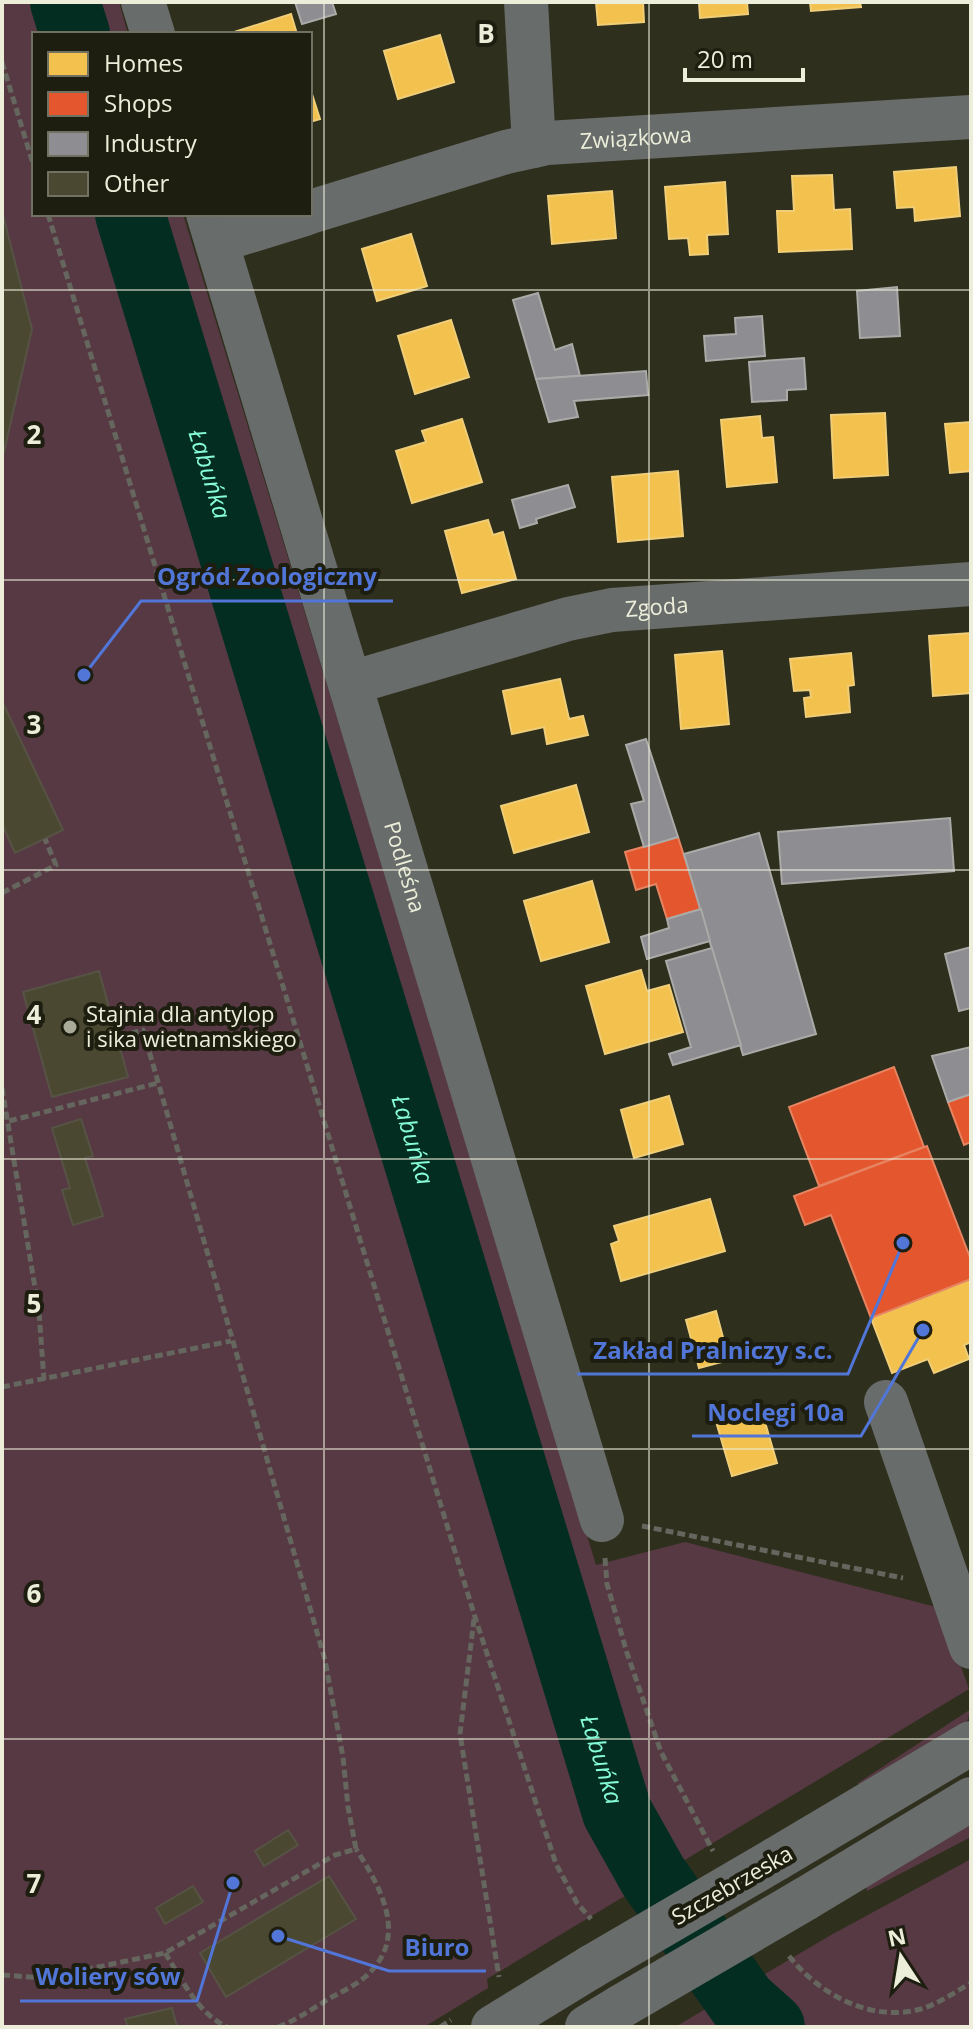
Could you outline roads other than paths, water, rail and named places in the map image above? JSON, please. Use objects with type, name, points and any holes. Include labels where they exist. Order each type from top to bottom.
[{"type":"street","points":[[143,2],[152,32]]},
{"type":"street","points":[[526,2],[534,146]]},
{"type":"street","name":"Związkowa","points":[[312,212],[534,146],[971,117]]},
{"type":"street","name":"Związkowa","points":[[212,228],[288,216]]},
{"type":"street","name":"Podleśna","points":[[212,228],[602,1520]]},
{"type":"street","name":"Zgoda","points":[[351,683],[568,619],[612,610],[971,584]]},
{"type":"street","points":[[886,1402],[971,1647]]},
{"type":"street","name":"Szczebrzeska","points":[[497,2008],[594,1946],[776,1859],[971,1743]]},
{"type":"street","points":[[604,2017],[971,1799]]},
{"type":"waterway","name":"Łabuńka","points":[[65,2],[74,32]]},
{"type":"waterway","name":"Łabuńka","points":[[131,216],[617,1812],[653,1876],[742,2002],[770,2027]]},
{"type":"place","name":"Ogród Zoologiczny","points":[[84,675]]},
{"type":"place","name":"Stajnia dla antylop i sika wietnamskiego","points":[[70,1027]]},
{"type":"place","name":"Zakład Pralniczy s.c.","points":[[903,1243]]},
{"type":"place","name":"Noclegi 10a","points":[[923,1330]]},
{"type":"place","name":"Woliery sów","points":[[233,1883]]},
{"type":"place","name":"Biuro","points":[[278,1936]]}]
